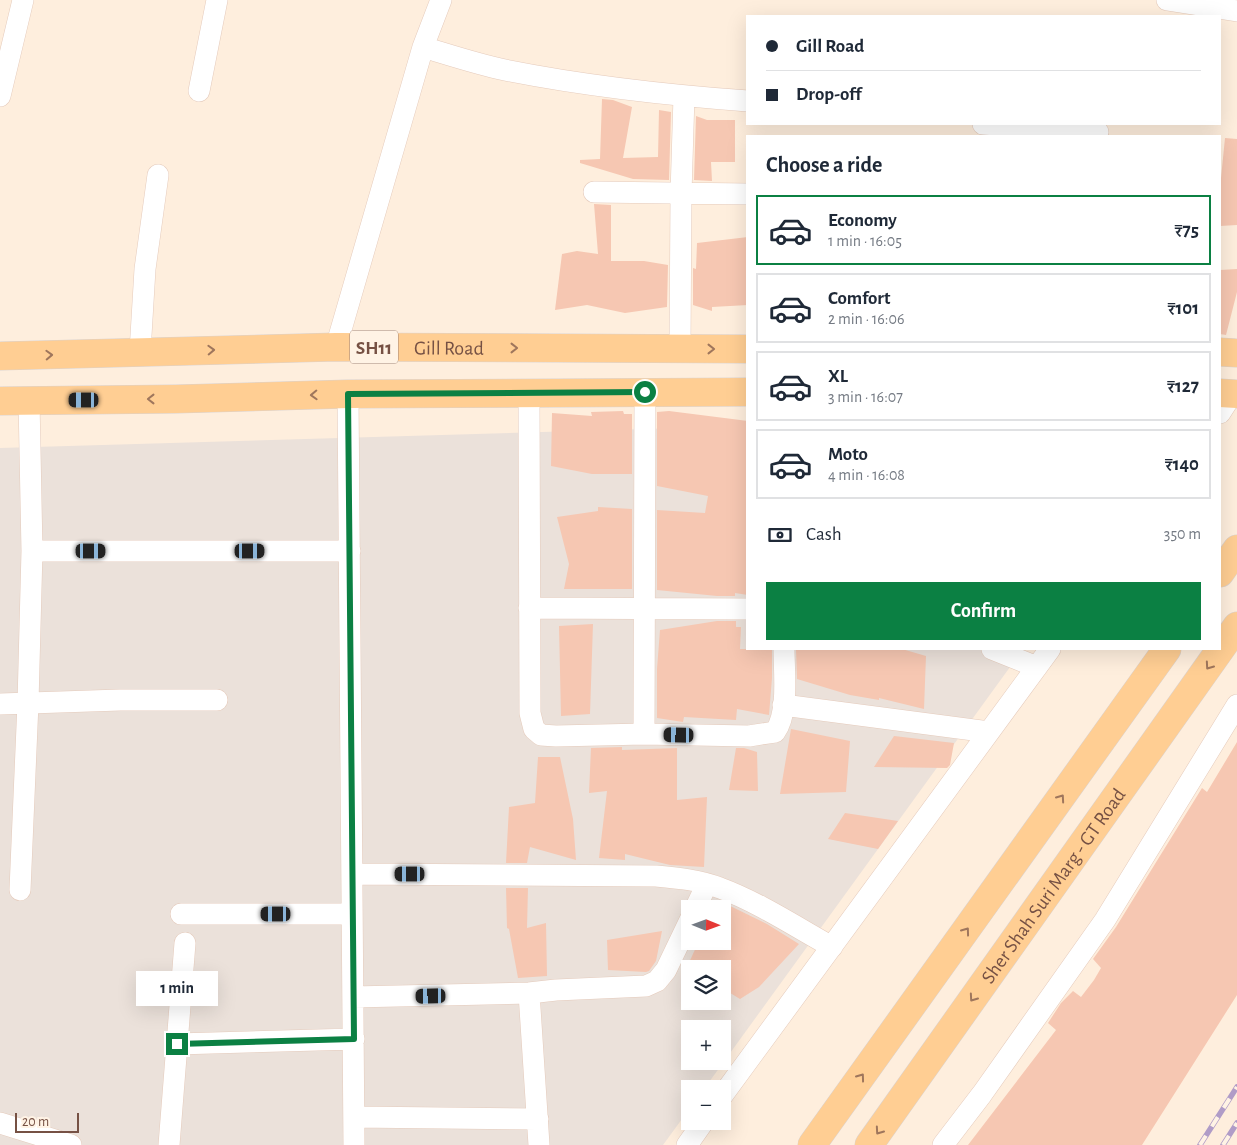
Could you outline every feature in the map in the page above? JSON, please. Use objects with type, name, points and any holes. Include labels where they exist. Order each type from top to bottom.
[{"type":"main road","name":"Gill Road","points":[[0,356],[336,347],[746,349]]},
{"type":"main road","points":[[1221,352],[1237,353]]},
{"type":"main road","points":[[0,401],[176,399],[348,394],[746,392]]},
{"type":"main road","points":[[1221,572],[1237,549]]},
{"type":"main road","name":"Sher Shah Suri Marg - GT Road","points":[[1221,649],[1237,626]]},
{"type":"main road","points":[[812,1145],[1166,650]]},
{"type":"main road","name":"Sher Shah Suri Marg - GT Road","points":[[869,1145],[1220,650]]},
{"type":"street","points":[[0,96],[23,0]]},
{"type":"street","points":[[199,91],[217,0]]},
{"type":"street","points":[[336,347],[424,47],[441,0]]},
{"type":"street","points":[[1167,0],[1233,7]]},
{"type":"street","points":[[424,47],[503,69],[590,85],[746,101]]},
{"type":"street","points":[[680,349],[684,96]]},
{"type":"street","points":[[990,125],[1037,132],[1098,132]]},
{"type":"street","points":[[140,352],[145,269],[158,175]]},
{"type":"street","points":[[594,192],[746,194]]},
{"type":"street","points":[[644,734],[645,392]]},
{"type":"street","points":[[348,394],[354,1145]]},
{"type":"street","points":[[529,394],[530,714],[534,730],[541,735],[556,736],[644,734],[766,735],[775,732],[779,726],[783,705],[784,650]]},
{"type":"street","points":[[20,890],[32,551],[29,400]]},
{"type":"street","points":[[32,551],[350,550]]},
{"type":"street","points":[[529,608],[746,609]]},
{"type":"street","points":[[994,650],[1037,667]]},
{"type":"street","points":[[731,1084],[1049,650]]},
{"type":"street","points":[[0,704],[120,700],[217,700]]},
{"type":"street","points":[[783,705],[989,732]]},
{"type":"street","points":[[943,1145],[982,1094],[1105,920],[1237,705]]},
{"type":"street","points":[[353,874],[656,876],[708,884],[739,896],[832,947]]},
{"type":"street","points":[[700,900],[708,884]]},
{"type":"street","points":[[181,914],[352,914]]},
{"type":"street","points":[[353,997],[529,993],[646,986],[657,980],[666,970],[681,939]]},
{"type":"street","points":[[169,1145],[185,943]]},
{"type":"street","points":[[529,993],[539,1145]]},
{"type":"street","points":[[177,1044],[354,1039]]},
{"type":"street","points":[[354,1116],[538,1119]]},
{"type":"street","points":[[0,1123],[71,1145]]},
{"type":"street","points":[[687,1145],[698,1130]]},
{"type":"shaded area","points":[[746,426],[746,650],[1022,650],[731,1052],[731,1020],[681,1020],[681,1070],[718,1070],[711,1080],[681,1080],[681,1120],[663,1145],[0,1145],[0,448]]},
{"type":"building","points":[[602,99],[613,100],[632,107],[623,158],[658,157],[659,110],[671,112],[669,180],[633,179],[580,163],[580,160],[600,159]]},
{"type":"building","points":[[696,116],[707,120],[735,120],[735,162],[711,162],[712,181],[694,180]]},
{"type":"building","points":[[1225,138],[1237,139],[1237,225],[1221,226],[1221,178]]},
{"type":"building","points":[[594,204],[611,205],[611,261],[644,261],[668,265],[667,307],[625,313],[587,305],[555,310],[562,254],[577,251],[598,254]]},
{"type":"building","points":[[746,237],[746,305],[712,307],[712,311],[693,305],[693,268],[696,269],[697,243]]},
{"type":"building","points":[[1237,269],[1237,292],[1226,335],[1221,334],[1221,270]]},
{"type":"building","points":[[623,411],[624,414],[632,414],[632,474],[592,474],[551,466],[552,413],[592,416],[591,412]]},
{"type":"building","points":[[669,411],[746,421],[746,595],[735,593],[735,596],[717,596],[657,590],[657,510],[705,513],[708,496],[657,486],[657,412]]},
{"type":"building","points":[[598,507],[632,509],[632,589],[564,589],[569,564],[557,517],[598,511]]},
{"type":"building","points":[[717,621],[736,621],[736,627],[741,627],[740,649],[772,650],[769,715],[737,709],[736,720],[684,717],[683,722],[657,718],[657,669],[660,630]]},
{"type":"building","points":[[593,624],[590,714],[561,716],[559,626]]},
{"type":"building","points":[[796,650],[905,650],[926,656],[924,709],[879,698],[879,700],[850,695],[797,679]]},
{"type":"building","points":[[791,729],[850,741],[846,792],[780,794]]},
{"type":"building","points":[[894,736],[954,743],[950,765],[947,768],[874,767]]},
{"type":"building","points":[[1237,742],[1237,995],[1142,1145],[968,1145],[1056,1030],[1048,1023],[1061,1003],[1073,991],[1081,997],[1094,980],[1101,968],[1093,959],[1116,927],[1202,788],[1207,792]]},
{"type":"building","points":[[622,747],[622,750],[677,748],[677,800],[707,797],[704,867],[670,865],[625,854],[625,860],[599,858],[607,791],[589,793],[591,748]]},
{"type":"building","points":[[736,748],[757,752],[758,791],[729,790]]},
{"type":"building","points":[[538,757],[560,757],[573,819],[576,860],[530,847],[527,863],[506,863],[509,807],[535,803]]},
{"type":"building","points":[[845,813],[898,821],[878,849],[828,839]]},
{"type":"building","points":[[506,888],[528,888],[527,928],[546,923],[547,976],[518,978],[509,929],[507,928]]},
{"type":"building","points":[[731,906],[767,924],[799,944],[759,987],[740,999],[731,994],[731,960],[690,960],[695,950],[731,950]]},
{"type":"building","points":[[662,931],[656,961],[649,971],[608,970],[607,940]]},
{"type":"railway","points":[[1200,1145],[1237,1087]]},
{"type":"railway","points":[[1223,1145],[1237,1123]]},
{"type":"route","points":[[177,1044],[354,1039],[348,394],[645,392]]}]
